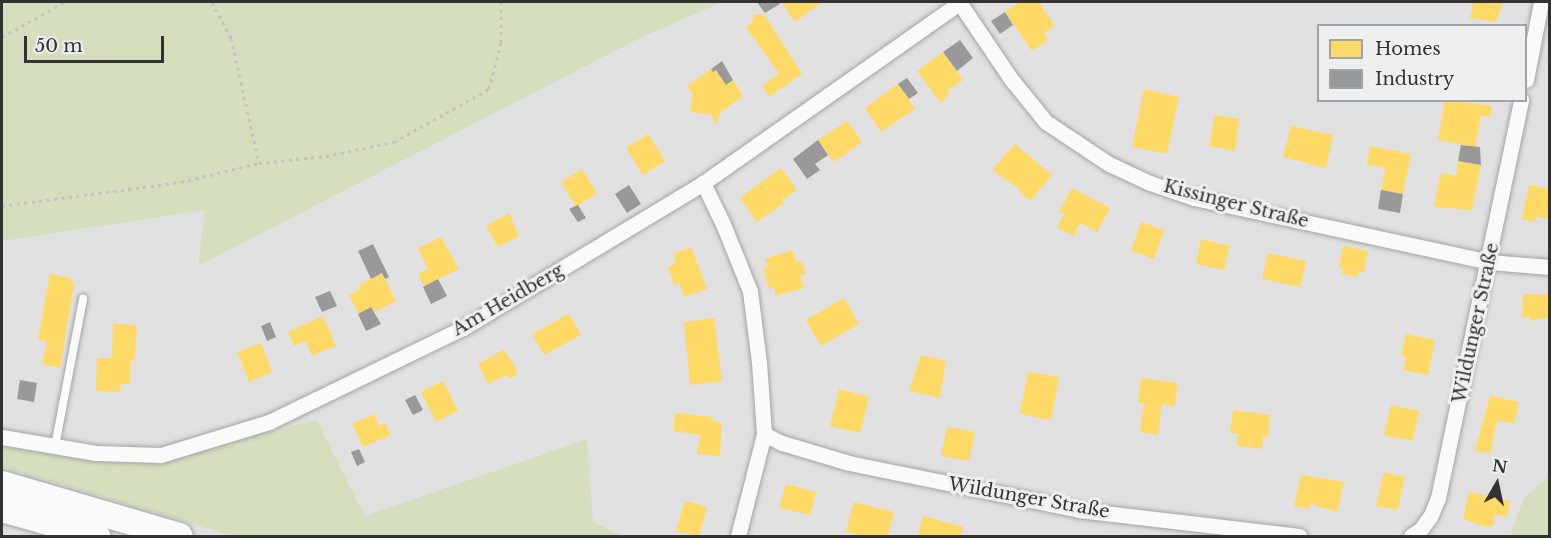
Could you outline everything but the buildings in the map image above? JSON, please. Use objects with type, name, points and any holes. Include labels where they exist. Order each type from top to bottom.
[{"type":"highway","points":[[2,484],[180,537]]},
{"type":"highway","points":[[2,509],[97,537]]},
{"type":"street","name":"Am Heidberg","points":[[2,437],[96,453],[161,455],[269,422],[463,328],[703,183],[960,2]]},
{"type":"street","name":"Kissinger Straße","points":[[960,2],[1011,79],[1046,122],[1109,164],[1150,183],[1194,198],[1489,262],[1550,267]]},
{"type":"street","points":[[1527,75],[1541,2]]},
{"type":"street","name":"Wildunger Straße","points":[[1411,537],[1421,529],[1438,498],[1521,102]]},
{"type":"street","points":[[703,183],[723,224],[750,291],[759,362],[764,434],[738,537]]},
{"type":"street","name":"Wildunger Straße","points":[[764,434],[782,443],[849,463],[1079,510],[1299,537]]},
{"type":"lane","points":[[56,446],[83,299]]},
{"type":"path","points":[[2,37],[65,2]]},
{"type":"path","points":[[212,2],[231,38],[259,163]]},
{"type":"path","points":[[2,206],[181,182],[259,163],[326,156],[394,142],[489,89],[501,42],[501,2]]},
{"type":"green space","points":[[2,2],[722,2],[640,38],[198,266],[205,210],[2,241]]},
{"type":"green space","points":[[317,420],[365,516],[587,439],[593,522],[623,536],[233,536],[2,467],[2,444],[97,460],[153,463]]},
{"type":"green space","points":[[1549,477],[1549,536],[1510,536],[1524,498]]}]
